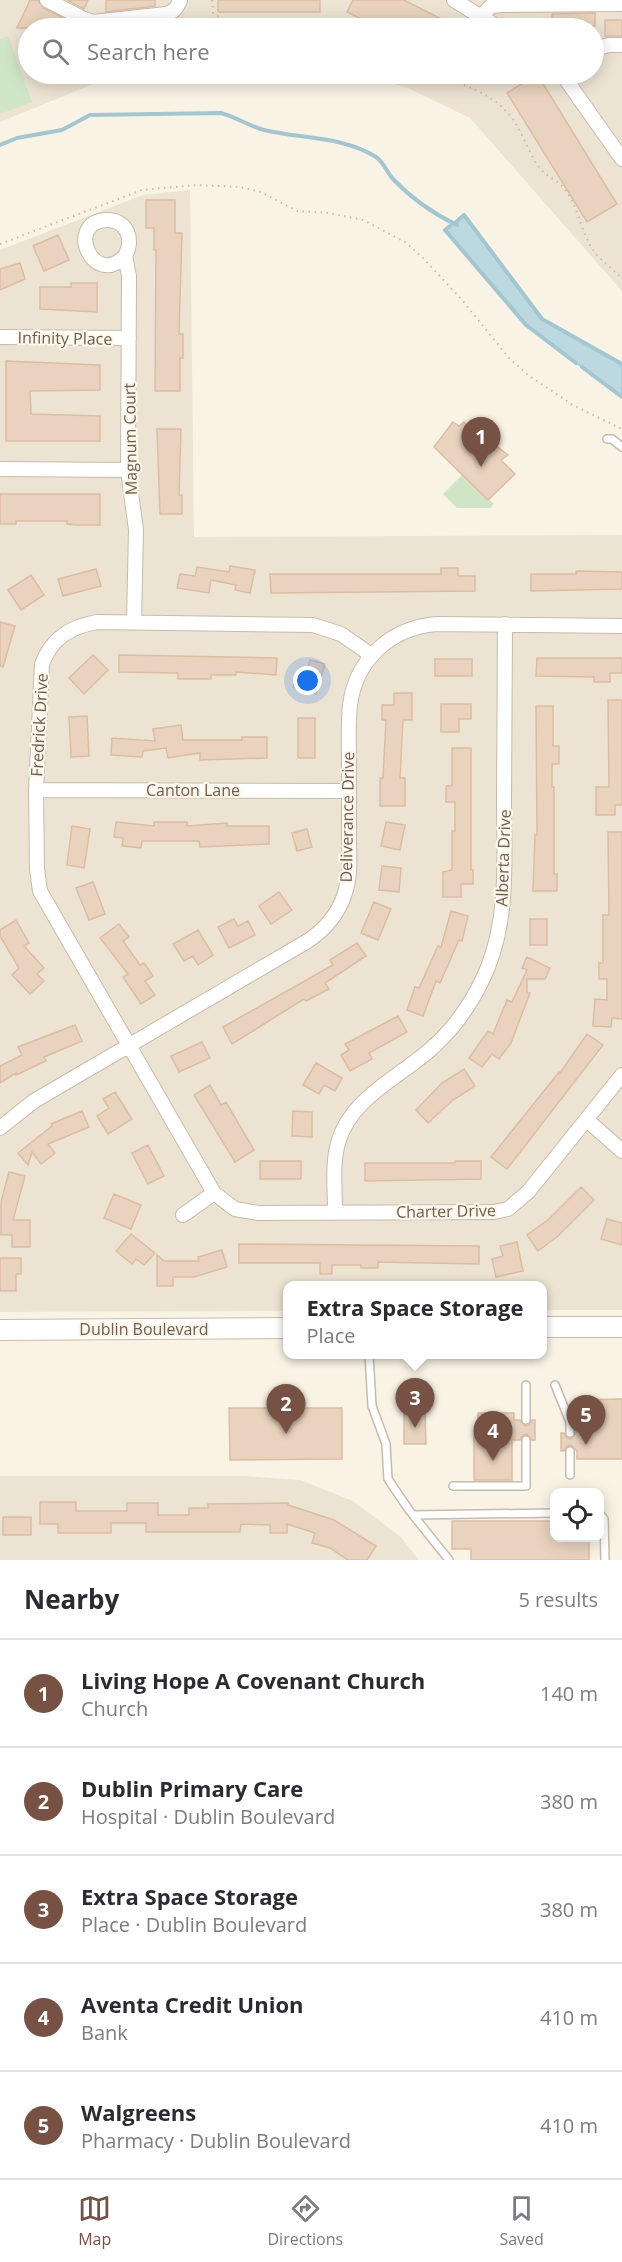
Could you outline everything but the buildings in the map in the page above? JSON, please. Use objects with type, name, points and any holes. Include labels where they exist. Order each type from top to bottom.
[{"type":"main road","points":[[547,1327],[622,1327]]},
{"type":"main road","name":"Dublin Boulevard","points":[[0,1330],[283,1328]]},
{"type":"street","points":[[46,0],[82,18]]},
{"type":"street","points":[[130,18],[172,12],[180,0]]},
{"type":"street","points":[[454,0],[481,17],[491,6],[503,4],[622,4]]},
{"type":"street","points":[[604,46],[622,45]]},
{"type":"street","points":[[570,84],[622,159]]},
{"type":"street","name":"Magnum Court","points":[[125,256],[129,276],[128,470],[136,530],[134,622]]},
{"type":"street","name":"Infinity Place","points":[[0,337],[129,338]]},
{"type":"street","points":[[0,469],[128,470]]},
{"type":"street","name":"Fredrick Drive","points":[[129,1046],[40,891],[37,869],[36,790],[40,677],[46,652],[60,636],[84,625],[134,622],[313,625],[341,634],[371,655]]},
{"type":"street","name":"Deliverance Drive","points":[[0,1128],[34,1101],[306,942],[321,932],[331,921],[342,900],[348,878],[350,702],[357,679],[371,655],[394,635],[420,626],[505,624],[622,626]]},
{"type":"street","name":"Alberta Drive","points":[[335,1211],[338,1142],[351,1117],[375,1092],[419,1059],[444,1036],[479,986],[495,946],[504,892],[505,624]]},
{"type":"street","name":"Canton Lane","points":[[36,790],[349,791]]},
{"type":"street","name":"Charter Drive","points":[[129,1046],[214,1193],[234,1209],[245,1212],[494,1212],[508,1209],[528,1192],[622,1074]]},
{"type":"street","points":[[587,1120],[622,1151]]},
{"type":"street","points":[[183,1215],[214,1193]]},
{"type":"lane","points":[[607,439],[622,447]]},
{"type":"lane","points":[[369,1359],[372,1406],[386,1444],[388,1479],[448,1560]]},
{"type":"lane","points":[[526,1385],[526,1420]]},
{"type":"lane","points":[[555,1385],[570,1422],[570,1433]]},
{"type":"lane","points":[[453,1486],[526,1486],[526,1440]]},
{"type":"lane","points":[[570,1451],[570,1475]]},
{"type":"lane","points":[[413,1515],[550,1513]]},
{"type":"lane","points":[[604,1519],[605,1560]]},
{"type":"path","points":[[212,0],[213,13],[221,18]]},
{"type":"path","points":[[464,84],[494,100],[506,110],[519,127],[539,167],[563,187],[595,253],[622,279]]},
{"type":"path","points":[[0,244],[142,190],[197,185],[261,192],[297,211],[329,213],[363,220],[405,242],[422,257],[462,300],[509,358],[528,375],[573,405],[622,429]]},
{"type":"path","points":[[75,215],[79,224]]},
{"type":"shaded area","points":[[0,0],[622,0],[622,291],[470,118],[408,88],[395,84],[604,84],[604,18],[18,18],[18,84],[93,84],[0,122]]},
{"type":"shaded area","points":[[190,190],[194,537],[622,535],[622,1310],[547,1310],[547,1281],[283,1281],[283,1311],[0,1312],[0,250],[143,195]]},
{"type":"shaded area","points":[[0,1476],[245,1476],[300,1480],[353,1501],[401,1537],[419,1560],[0,1560]]},
{"type":"green space","points":[[8,36],[18,64],[18,84],[25,84],[32,102],[0,114],[0,39]]},
{"type":"green space","points":[[462,475],[494,504],[490,508],[457,508],[443,494]]},
{"type":"water","points":[[464,215],[542,319],[622,364],[622,397],[526,325],[445,230]]},
{"type":"waterway","points":[[0,145],[17,138],[62,130],[90,115],[221,113],[264,130],[336,142],[363,150],[379,159],[393,179],[415,199],[457,225]]},
{"type":"waterway","points":[[456,222],[464,215],[542,319],[622,364]]},
{"type":"waterway","points":[[450,226],[445,230],[526,325],[576,363]]},
{"type":"waterway","points":[[582,367],[622,397]]},
{"type":"place","name":"Living Hope A Covenant Church","points":[[481,467]]},
{"type":"place","name":"Extra Space Storage","points":[[415,1428]]},
{"type":"place","name":"Dublin Primary Care","points":[[286,1434]]},
{"type":"place","name":"Walgreens","points":[[586,1445]]},
{"type":"place","name":"Aventa Credit Union","points":[[493,1461]]}]
